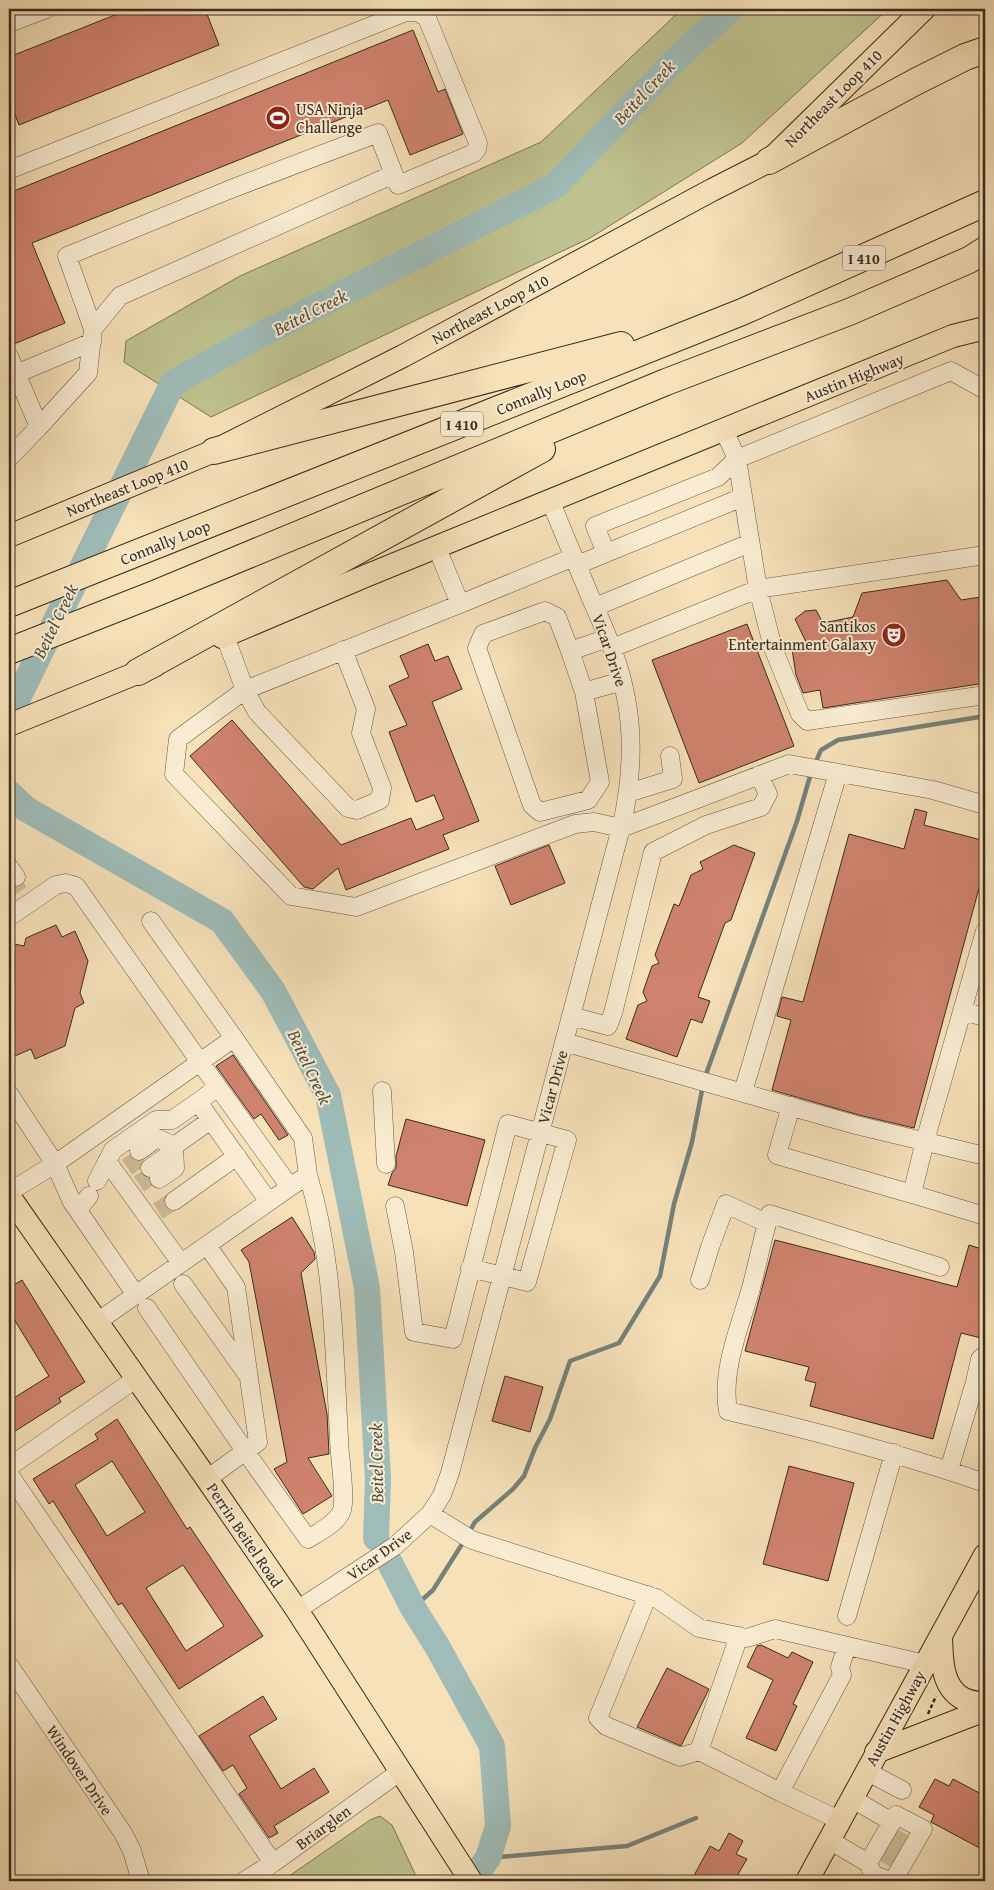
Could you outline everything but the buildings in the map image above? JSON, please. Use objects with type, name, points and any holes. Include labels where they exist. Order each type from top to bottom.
[{"type":"highway","points":[[769,161],[917,81],[965,57],[985,50]]},
{"type":"highway","name":"Connally Loop","points":[[9,604],[742,312],[985,203]]},
{"type":"highway","name":"I 410","points":[[9,651],[154,594],[666,382],[849,312],[969,260],[985,250]]},
{"type":"highway","points":[[849,312],[985,266]]},
{"type":"highway","points":[[214,451],[742,312]]},
{"type":"highway","points":[[138,672],[666,382]]},
{"type":"main road","name":"Northeast Loop 410","points":[[14,534],[214,451],[403,356],[769,161],[924,9]]},
{"type":"main road","name":"Austin Highway","points":[[724,430],[953,336],[985,328]]},
{"type":"main road","points":[[9,725],[724,430]]},
{"type":"main road","name":"Perrin Beitel Road","points":[[9,1196],[297,1610],[471,1881]]},
{"type":"main road","name":"Austin Highway","points":[[807,1881],[985,1555]]},
{"type":"main road","points":[[941,1637],[943,1668],[949,1685],[962,1698],[985,1704]]},
{"type":"main road","points":[[876,1752],[985,1710]]},
{"type":"street","points":[[9,23],[46,9]]},
{"type":"street","points":[[9,170],[406,12],[418,12],[427,18],[478,142],[474,153],[398,185],[378,133],[231,189],[67,256],[92,336],[88,373],[9,458]]},
{"type":"street","points":[[16,374],[92,336],[120,296],[394,174]]},
{"type":"street","points":[[9,356],[39,427]]},
{"type":"street","points":[[606,553],[595,526],[718,477],[736,460],[951,371],[985,390]]},
{"type":"street","points":[[724,430],[736,460],[758,589],[773,648],[800,714],[807,721],[985,695]]},
{"type":"street","points":[[743,497],[606,553],[575,560],[245,690],[178,739],[174,774],[292,896],[356,907],[575,824],[594,822],[621,828],[790,764],[933,790],[985,805]]},
{"type":"street","name":"Vicar Drive","points":[[297,1610],[395,1546],[430,1514],[442,1495],[450,1473],[621,828],[628,793],[630,763],[630,729],[622,681],[610,644],[550,502]]},
{"type":"street","points":[[595,607],[750,543]]},
{"type":"street","points":[[437,548],[460,604]]},
{"type":"street","points":[[570,651],[610,644],[758,589],[985,555]]},
{"type":"street","points":[[545,611],[557,617],[570,651],[584,692],[600,782],[588,800],[540,812],[532,805],[477,648],[483,634],[545,611]]},
{"type":"street","points":[[224,636],[245,690],[257,712],[348,808],[357,810],[380,800],[382,788],[361,732],[366,709],[343,650]]},
{"type":"street","points":[[584,692],[622,681]]},
{"type":"street","points":[[628,793],[673,779],[670,756]]},
{"type":"street","points":[[743,1092],[831,772]]},
{"type":"street","points":[[571,1016],[608,1026],[613,1013],[653,852],[706,825],[761,807],[768,794],[759,775]]},
{"type":"street","points":[[16,896],[56,884],[66,883],[76,886],[290,1187]]},
{"type":"street","points":[[9,1094],[55,1164],[72,1202],[308,1540],[337,1519],[342,1510],[342,1500],[332,1317],[323,1232],[308,1175],[303,1138],[151,921]]},
{"type":"street","points":[[912,1194],[925,1141],[985,931]]},
{"type":"street","points":[[962,1011],[985,1018]]},
{"type":"street","points":[[9,1192],[55,1164],[234,1038]]},
{"type":"street","points":[[564,1042],[856,1125],[985,1156]]},
{"type":"street","points":[[181,1263],[153,1215],[127,1178],[113,1150],[156,1120],[172,1120],[218,1087]]},
{"type":"street","points":[[382,1090],[386,1164]]},
{"type":"street","points":[[198,1102],[269,1202]]},
{"type":"street","points":[[791,1106],[777,1155],[985,1216]]},
{"type":"street","points":[[174,1146],[157,1138],[149,1165],[170,1162],[174,1146],[211,1120]]},
{"type":"street","points":[[395,1206],[405,1261],[414,1332],[452,1339],[470,1268],[508,1124],[567,1140],[527,1282],[470,1268]]},
{"type":"street","points":[[174,1200],[237,1156]]},
{"type":"street","points":[[97,1322],[142,1302],[181,1263],[308,1175]]},
{"type":"street","points":[[78,1210],[93,1188],[127,1178]]},
{"type":"street","points":[[700,1280],[726,1204],[767,1222]]},
{"type":"street","points":[[940,1267],[770,1214],[751,1288],[731,1353],[726,1397],[728,1411],[787,1424],[894,1453],[985,1483]]},
{"type":"street","points":[[207,1246],[236,1287],[258,1442],[207,1479]]},
{"type":"street","points":[[183,1284],[248,1376]]},
{"type":"street","points":[[949,1470],[980,1360],[985,1355]]},
{"type":"street","points":[[9,1467],[137,1378]]},
{"type":"street","points":[[847,1616],[894,1453]]},
{"type":"street","points":[[9,1474],[273,1863]]},
{"type":"street","points":[[430,1514],[472,1540],[656,1598],[699,1628],[747,1638],[775,1629],[925,1664]]},
{"type":"street","points":[[648,1595],[598,1718],[606,1726],[680,1757],[699,1751],[839,1820]]},
{"type":"street","points":[[699,1751],[739,1636]]},
{"type":"street","points":[[780,1792],[842,1675],[840,1668],[847,1646]]},
{"type":"street","name":"Windover Drive","points":[[9,1665],[123,1833],[132,1851],[141,1881]]},
{"type":"street","name":"Briarglen","points":[[244,1881],[273,1863],[401,1771]]},
{"type":"street","points":[[866,1771],[902,1790]]},
{"type":"street","points":[[851,1798],[897,1836]]},
{"type":"street","points":[[891,1881],[873,1874],[897,1836]]},
{"type":"street","points":[[891,1881],[885,1857],[897,1836]]},
{"type":"street","points":[[829,1840],[885,1857]]},
{"type":"path","points":[[928,1716],[927,1712],[937,1693]]},
{"type":"green space","points":[[682,9],[888,9],[742,143],[590,238],[211,417],[124,362],[126,341],[240,276],[541,142]]},
{"type":"green space","points":[[380,1816],[392,1825],[417,1878],[413,1881],[282,1881],[370,1820]]},
{"type":"waterway","name":"Beitel Creek","points":[[9,716],[173,383],[251,340],[555,186],[679,56],[731,9]]},
{"type":"waterway","points":[[814,766],[821,750],[838,740],[985,716]]},
{"type":"waterway","points":[[705,1077],[797,821],[811,773]]},
{"type":"waterway","name":"Beitel Creek","points":[[9,793],[26,809],[222,921],[273,991],[328,1095],[367,1288],[378,1479],[376,1538]]},
{"type":"waterway","points":[[468,1534],[475,1522],[513,1489],[524,1476],[535,1448],[550,1419],[570,1361],[619,1343],[660,1276],[674,1204],[692,1142],[703,1085]]},
{"type":"waterway","points":[[413,1608],[433,1590],[464,1541]]},
{"type":"waterway","name":"Beitel Creek","points":[[390,1563],[413,1608],[437,1646],[492,1746],[498,1826],[488,1858],[471,1881]]},
{"type":"waterway","points":[[488,1858],[627,1846],[696,1818]]},
{"type":"tunnel","points":[[11,880],[19,892]]},
{"type":"tunnel","points":[[127,1167],[143,1156]]},
{"type":"tunnel","points":[[139,1184],[155,1173]]},
{"type":"tunnel","points":[[158,1211],[174,1201]]},
{"type":"tunnel","points":[[890,1835],[905,1844]]},
{"type":"tunnel","points":[[881,1851],[896,1860]]},
{"type":"place","name":"USA Ninja Challenge","points":[[278,118]]},
{"type":"place","name":"Santikos Entertainment Galaxy","points":[[894,635]]}]
